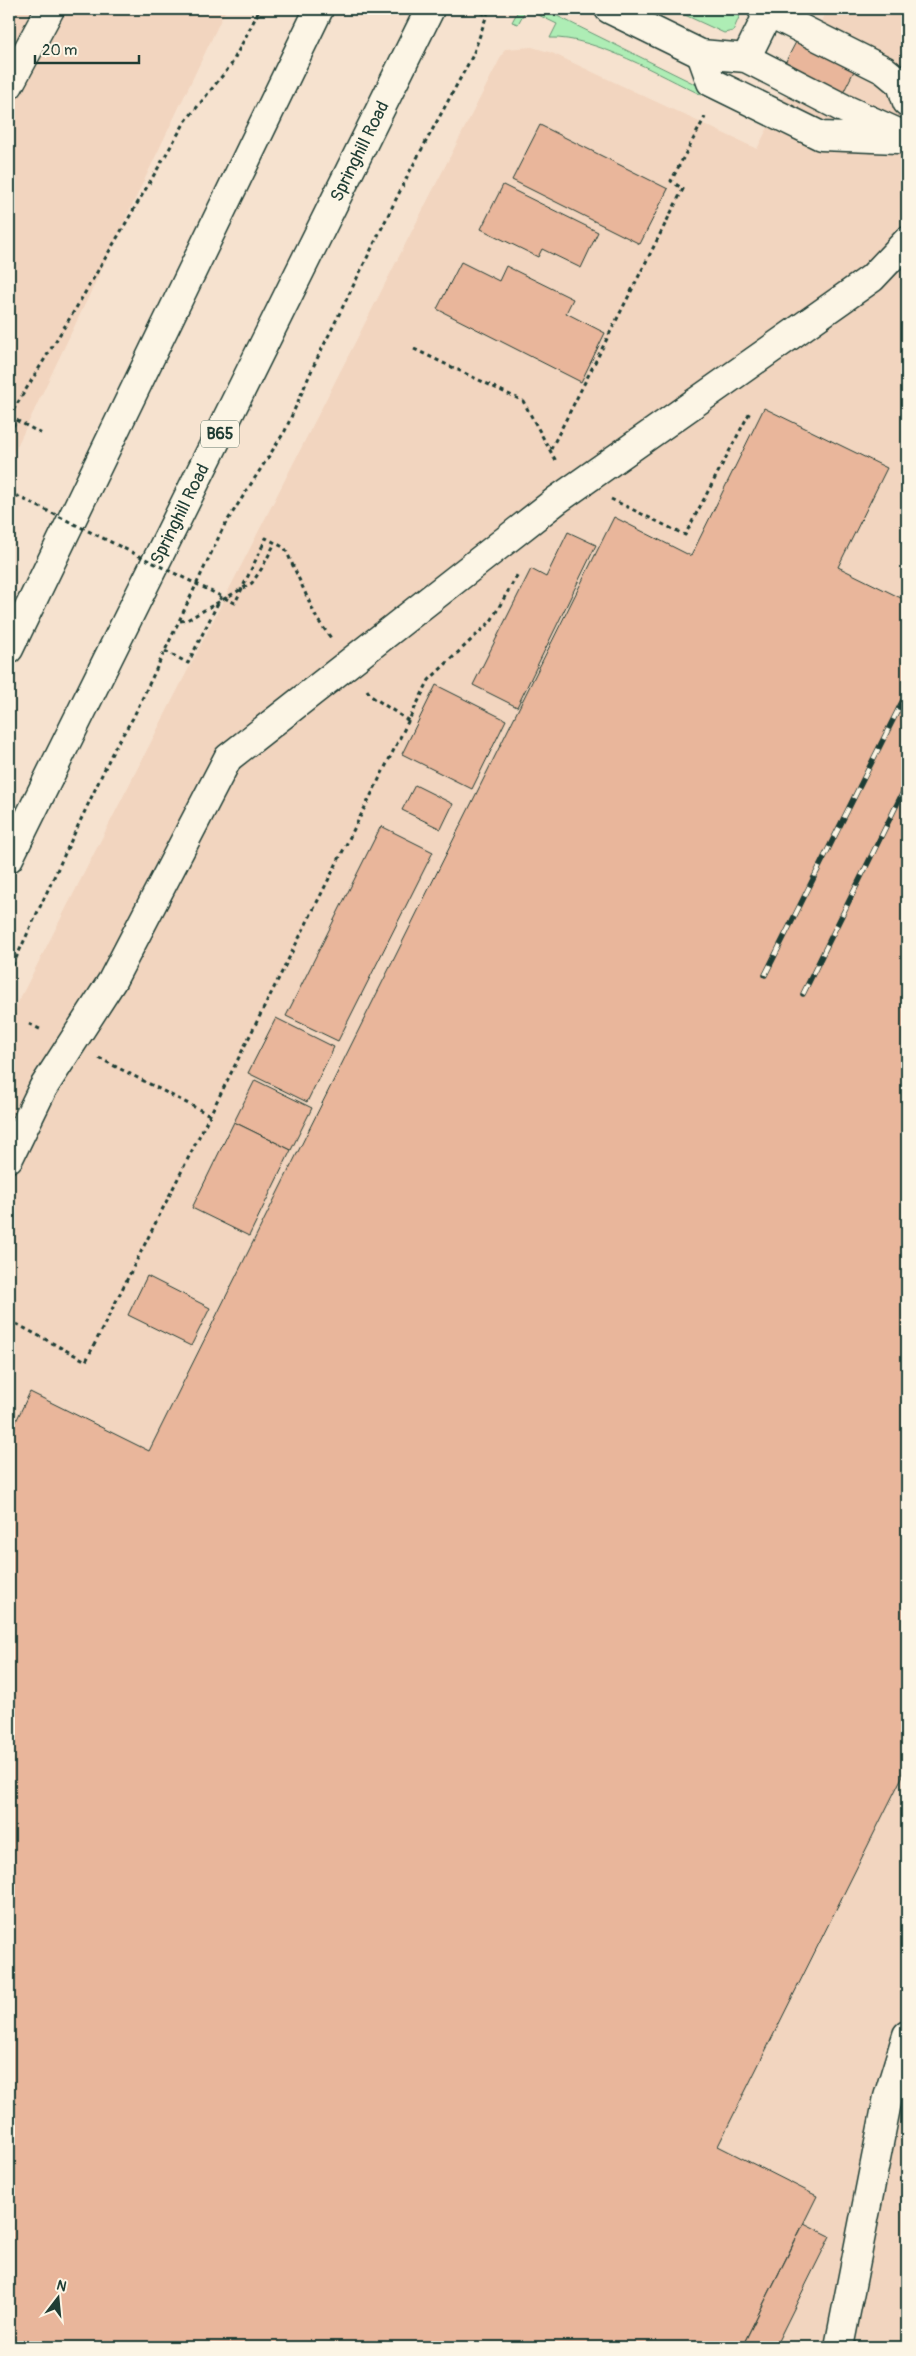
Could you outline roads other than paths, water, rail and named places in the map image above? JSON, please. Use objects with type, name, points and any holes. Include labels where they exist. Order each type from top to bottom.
[{"type":"street","points":[[9,85],[50,9]]},
{"type":"street","points":[[9,649],[320,9]]},
{"type":"street","name":"Springhill Road","points":[[9,858],[430,9]]},
{"type":"street","points":[[610,9],[701,54],[746,58],[843,108],[907,138]]},
{"type":"street","points":[[746,58],[765,10],[868,61],[892,75],[904,90],[907,102]]},
{"type":"street","points":[[701,54],[711,82],[821,136],[907,138]]},
{"type":"street","points":[[9,1158],[43,1088],[112,981],[228,758],[572,489],[872,278],[907,241]]},
{"type":"street","points":[[839,2347],[888,2097],[907,2035]]},
{"type":"railway","points":[[765,975],[907,692]]},
{"type":"railway","points":[[803,994],[907,784]]}]
